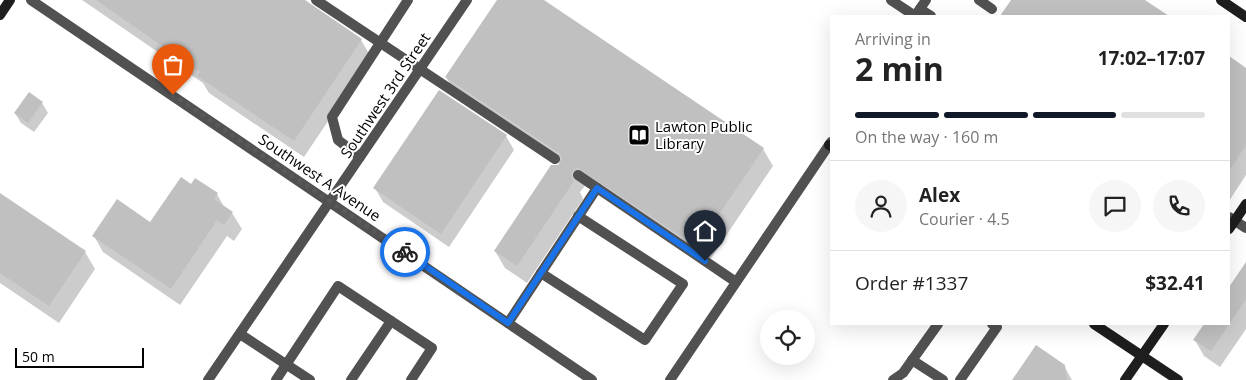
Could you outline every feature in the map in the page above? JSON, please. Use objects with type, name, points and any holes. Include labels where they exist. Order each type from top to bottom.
[{"type":"street","points":[[0,15],[10,0]]},
{"type":"street","name":"Southwest A Avenue","points":[[31,0],[592,380]]},
{"type":"street","points":[[316,0],[555,160]]},
{"type":"street","points":[[360,157],[338,140],[332,118],[408,0]]},
{"type":"street","name":"Southwest 3rd Street","points":[[208,380],[467,0]]},
{"type":"street","points":[[892,0],[919,10]]},
{"type":"street","points":[[979,0],[992,9]]},
{"type":"street","points":[[1220,0],[1246,17]]},
{"type":"street","points":[[670,380],[830,145]]},
{"type":"street","points":[[578,175],[736,282]]},
{"type":"street","points":[[508,323],[597,188]]},
{"type":"street","points":[[1246,204],[1231,222],[1246,228]]},
{"type":"street","points":[[541,273],[645,340],[683,284],[578,216]]},
{"type":"street","points":[[276,380],[338,286],[432,348],[411,380]]},
{"type":"street","points":[[351,380],[391,321]]},
{"type":"street","points":[[893,380],[903,373],[937,325]]},
{"type":"street","points":[[960,380],[998,327],[994,325]]},
{"type":"street","points":[[1096,325],[1178,380]]},
{"type":"street","points":[[1125,380],[1163,325]]},
{"type":"street","points":[[240,334],[310,380]]},
{"type":"street","points":[[912,360],[943,380]]},
{"type":"building","points":[[96,0],[305,0],[362,39],[294,141],[197,76],[200,72]]},
{"type":"building","name":"Lawton Public Library","points":[[497,0],[544,0],[764,148],[697,247],[578,168],[571,174],[574,181],[517,266],[494,251],[551,165],[558,165],[562,159],[559,153],[445,77]]},
{"type":"building","points":[[1011,0],[1145,0],[1168,15],[1001,15]]},
{"type":"building","points":[[1230,57],[1246,68],[1246,145],[1230,169]]},
{"type":"building","points":[[439,90],[507,135],[441,234],[373,188]]},
{"type":"building","points":[[29,92],[43,102],[28,123],[14,113]]},
{"type":"building","points":[[181,177],[191,184],[195,178],[218,193],[214,199],[233,212],[224,225],[217,220],[171,289],[92,236],[117,199],[150,222]]},
{"type":"building","points":[[0,193],[86,251],[49,306],[0,273]]},
{"type":"building","points":[[1246,262],[1246,299],[1230,323],[1230,286]]},
{"type":"building","points":[[1203,325],[1228,325],[1211,351],[1193,340]]},
{"type":"building","points":[[1036,345],[1065,365],[1067,380],[1012,380]]},
{"type":"way so far","points":[[173,95],[405,252]]},
{"type":"place","name":"Lawton Public Library","points":[[639,135]]},
{"type":"route","points":[[405,252],[508,323],[597,188],[705,261]]}]
